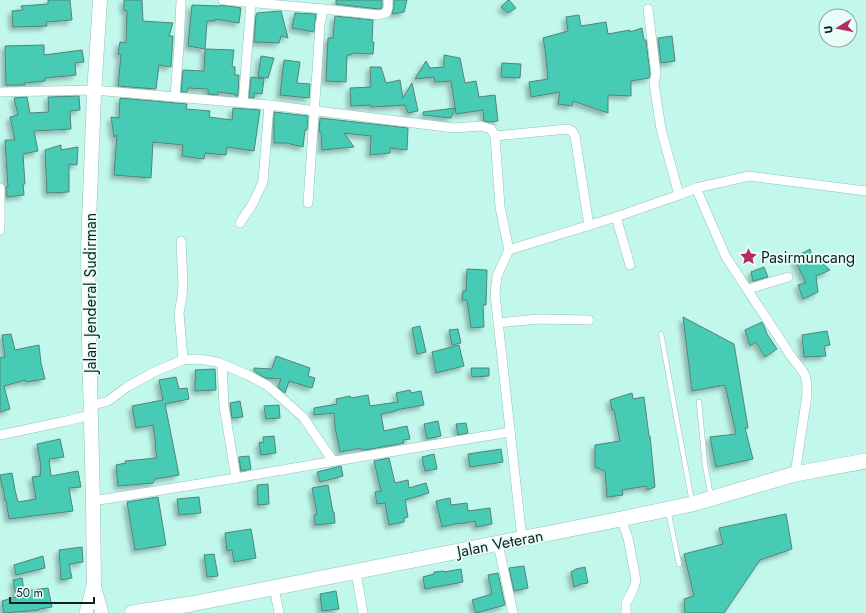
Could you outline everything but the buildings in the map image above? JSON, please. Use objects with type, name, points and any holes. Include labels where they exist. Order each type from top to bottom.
[{"type":"highway","name":"Jalan Veteran","points":[[132,613],[192,608],[274,587],[622,519],[692,504],[795,474],[866,461]]},
{"type":"main road","name":"Jalan Jenderal Sudirman","points":[[94,585],[88,248],[94,90],[100,0]]},
{"type":"main road","points":[[86,613],[94,585]]},
{"type":"main road","points":[[94,585],[102,613]]},
{"type":"street","points":[[175,97],[181,0]]},
{"type":"street","points":[[223,0],[251,3],[308,4],[323,9],[379,15],[386,12],[388,8],[388,0]]},
{"type":"street","points":[[244,103],[251,3]]},
{"type":"street","points":[[308,203],[320,25],[323,9]]},
{"type":"street","points":[[648,9],[656,74],[654,83],[661,129],[679,195]]},
{"type":"street","points":[[0,92],[94,90],[269,105],[454,128],[481,126],[491,129],[495,136],[500,207],[509,250],[497,276],[495,294],[522,538]]},
{"type":"street","points":[[240,223],[253,203],[263,182],[269,105]]},
{"type":"street","points":[[495,136],[567,129],[572,131],[575,136],[589,226]]},
{"type":"street","points":[[509,250],[589,226],[696,188],[749,176],[866,191]]},
{"type":"street","points":[[0,188],[0,230]]},
{"type":"street","points":[[696,188],[726,257],[793,359],[805,373],[807,395],[795,474]]},
{"type":"street","points":[[616,217],[630,265]]},
{"type":"street","points":[[181,241],[183,284],[182,297],[178,313],[183,360]]},
{"type":"street","points":[[748,289],[788,277]]},
{"type":"street","points":[[498,323],[538,320],[588,320]]},
{"type":"street","points":[[0,435],[66,421],[108,401],[127,387],[154,372],[183,360],[198,359],[217,362],[248,375],[268,386],[303,417],[333,461]]},
{"type":"street","points":[[222,365],[224,406],[236,478]]},
{"type":"street","points":[[93,501],[510,432]]},
{"type":"street","points":[[622,519],[636,574],[633,590],[626,602],[626,613]]},
{"type":"street","points":[[498,544],[513,613]]},
{"type":"street","points":[[356,572],[363,613]]},
{"type":"street","points":[[274,587],[279,613]]},
{"type":"lane","points":[[661,334],[692,504]]},
{"type":"lane","points":[[699,402],[711,498]]},
{"type":"lane","points":[[668,509],[679,564]]},
{"type":"place","name":"Pasirmuncang","points":[[748,257]]}]
